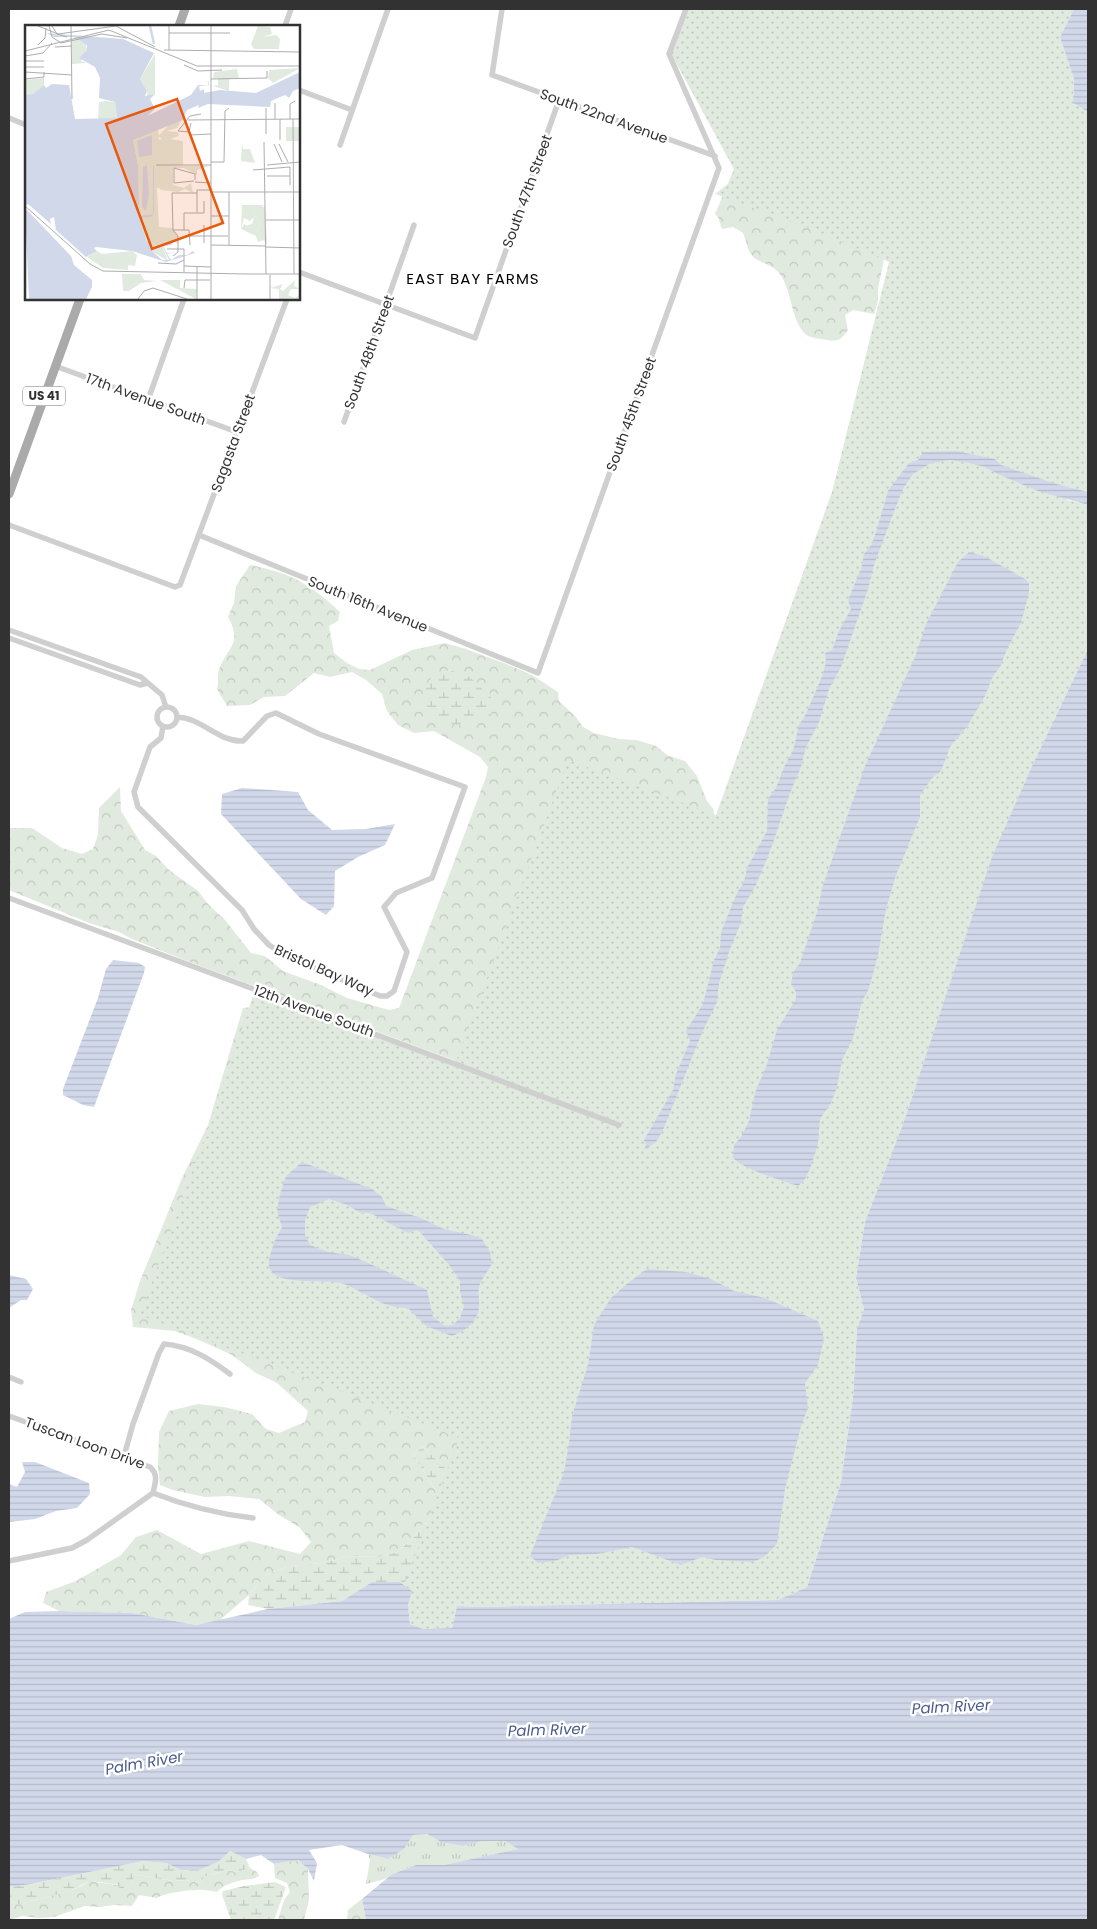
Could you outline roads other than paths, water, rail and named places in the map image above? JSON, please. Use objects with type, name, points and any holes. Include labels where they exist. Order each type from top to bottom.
[{"type":"main road","points":[[179,25],[185,9]]},
{"type":"main road","name":"US 41","points":[[10,487],[80,300]]},
{"type":"street","points":[[285,25],[291,9]]},
{"type":"street","points":[[340,145],[388,9]]},
{"type":"street","name":"South 22nd Avenue","points":[[502,9],[492,75],[715,156]]},
{"type":"street","points":[[686,9],[668,54],[715,156]]},
{"type":"street","points":[[300,90],[352,110]]},
{"type":"street","name":"South 47th Street","points":[[386,305],[475,338],[559,100]]},
{"type":"street","points":[[9,118],[25,125]]},
{"type":"street","name":"South 45th Street","points":[[538,673],[719,168],[715,156]]},
{"type":"street","name":"South 48th Street","points":[[344,422],[414,226]]},
{"type":"street","points":[[300,272],[386,305]]},
{"type":"street","points":[[148,400],[184,300]]},
{"type":"street","name":"Sagasta Street","points":[[9,526],[177,586],[180,585],[287,300]]},
{"type":"street","name":"17th Avenue South","points":[[55,366],[237,432]]},
{"type":"street","name":"South 16th Avenue","points":[[198,536],[538,673]]},
{"type":"street","points":[[9,630],[141,677],[162,695],[166,707]]},
{"type":"street","points":[[9,638],[140,685],[147,683]]},
{"type":"street","points":[[166,707],[173,709],[177,717],[173,725],[163,726],[159,722],[158,716],[161,710],[166,707]]},
{"type":"street","name":"Bristol Bay Way","points":[[163,726],[161,738],[150,747],[134,792],[138,807],[242,910],[254,929],[269,945],[285,955],[380,996],[388,996],[394,991],[406,952],[384,906],[396,893],[432,878],[465,787],[319,734],[276,713],[267,716],[243,741],[234,741],[215,734],[201,724],[183,717],[177,717]]},
{"type":"street","name":"12th Avenue South","points":[[9,898],[619,1125]]},
{"type":"street","points":[[124,1456],[133,1424],[164,1344],[178,1345],[208,1358],[230,1374]]},
{"type":"street","points":[[9,1377],[21,1382]]},
{"type":"street","name":"Tuscan Loon Drive","points":[[9,1416],[124,1456],[150,1467],[154,1471],[156,1478],[153,1493]]},
{"type":"street","points":[[9,1561],[72,1548],[94,1535],[153,1493],[181,1504],[222,1514],[253,1518]]},
{"type":"water","points":[[1074,9],[1088,9],[1088,112],[1073,103],[1074,79],[1060,37]]},
{"type":"water","points":[[956,451],[995,459],[1001,465],[1053,483],[1088,492],[1088,505],[1038,491],[985,467],[965,462],[949,460],[929,464],[913,474],[903,489],[893,514],[874,565],[868,589],[841,667],[829,689],[819,722],[806,747],[801,767],[770,851],[756,885],[743,907],[741,923],[719,983],[717,1002],[701,1035],[663,1130],[656,1142],[644,1150],[646,1145],[644,1140],[673,1090],[676,1074],[690,1041],[686,1031],[703,1004],[714,960],[720,948],[721,932],[737,893],[744,882],[747,868],[767,831],[768,799],[776,788],[793,751],[799,725],[806,714],[823,674],[826,661],[825,653],[832,650],[839,631],[851,609],[848,600],[861,569],[864,554],[872,544],[888,491],[909,463],[918,460],[923,452]]},
{"type":"water","points":[[969,552],[984,556],[1029,583],[1029,593],[1021,623],[1000,667],[993,676],[985,696],[968,725],[950,747],[941,771],[932,778],[920,795],[920,817],[896,875],[886,909],[878,955],[871,981],[862,1001],[853,1038],[842,1060],[837,1087],[831,1103],[820,1119],[818,1144],[810,1169],[805,1179],[798,1186],[763,1174],[738,1162],[733,1158],[734,1145],[741,1137],[749,1121],[755,1093],[767,1064],[777,1030],[796,999],[796,992],[791,984],[793,973],[800,963],[818,909],[822,888],[865,766],[915,657],[926,624],[958,562]]},
{"type":"water","name":"Palm River","points":[[1088,649],[1088,1920],[366,1920],[362,1899],[391,1875],[416,1865],[444,1865],[518,1849],[505,1841],[482,1841],[462,1846],[441,1842],[427,1834],[413,1835],[404,1849],[388,1859],[342,1845],[309,1850],[317,1863],[314,1881],[308,1869],[298,1860],[274,1864],[261,1855],[246,1859],[230,1851],[218,1862],[198,1870],[181,1870],[166,1863],[143,1861],[9,1887],[9,1619],[25,1612],[132,1613],[196,1625],[268,1609],[342,1601],[372,1582],[400,1582],[412,1591],[408,1605],[410,1624],[423,1629],[452,1628],[457,1606],[778,1600],[807,1587],[841,1482],[853,1397],[857,1329],[864,1309],[856,1278],[865,1222],[903,1124],[992,857],[1032,766]]},
{"type":"water","points":[[242,788],[298,792],[308,810],[332,830],[366,829],[395,824],[385,845],[358,857],[335,871],[334,906],[326,915],[301,899],[221,814],[222,794]]},
{"type":"water","points":[[113,960],[139,963],[145,967],[94,1107],[83,1105],[63,1095],[63,1089],[98,998],[106,969]]},
{"type":"water","points":[[302,1162],[372,1189],[382,1197],[386,1206],[423,1219],[444,1229],[482,1239],[490,1252],[492,1263],[480,1284],[479,1308],[473,1322],[461,1332],[452,1336],[426,1326],[408,1308],[382,1303],[344,1284],[296,1280],[274,1274],[269,1267],[270,1256],[274,1242],[282,1228],[277,1210],[286,1176]],"holes":[[[329,1199],[345,1204],[361,1213],[370,1213],[408,1233],[418,1230],[450,1266],[460,1281],[460,1292],[464,1307],[460,1318],[453,1325],[445,1326],[433,1317],[427,1290],[349,1255],[328,1252],[310,1245],[305,1235],[305,1220],[310,1207]]]},
{"type":"water","points":[[647,1269],[686,1272],[711,1279],[734,1291],[765,1298],[818,1321],[824,1338],[818,1365],[805,1383],[808,1408],[801,1426],[785,1489],[777,1544],[764,1557],[753,1562],[716,1560],[702,1557],[681,1565],[632,1547],[597,1554],[570,1555],[555,1561],[538,1563],[530,1556],[564,1472],[572,1416],[588,1365],[594,1325],[611,1298]]},
{"type":"water","points":[[9,1275],[26,1279],[33,1289],[27,1300],[21,1300],[9,1308]]},
{"type":"water","points":[[22,1462],[35,1462],[89,1483],[90,1494],[77,1508],[56,1511],[35,1519],[9,1522],[9,1484],[17,1487],[25,1472]]},
{"type":"district","name":"EAST BAY FARMS","points":[[473,279]]}]
